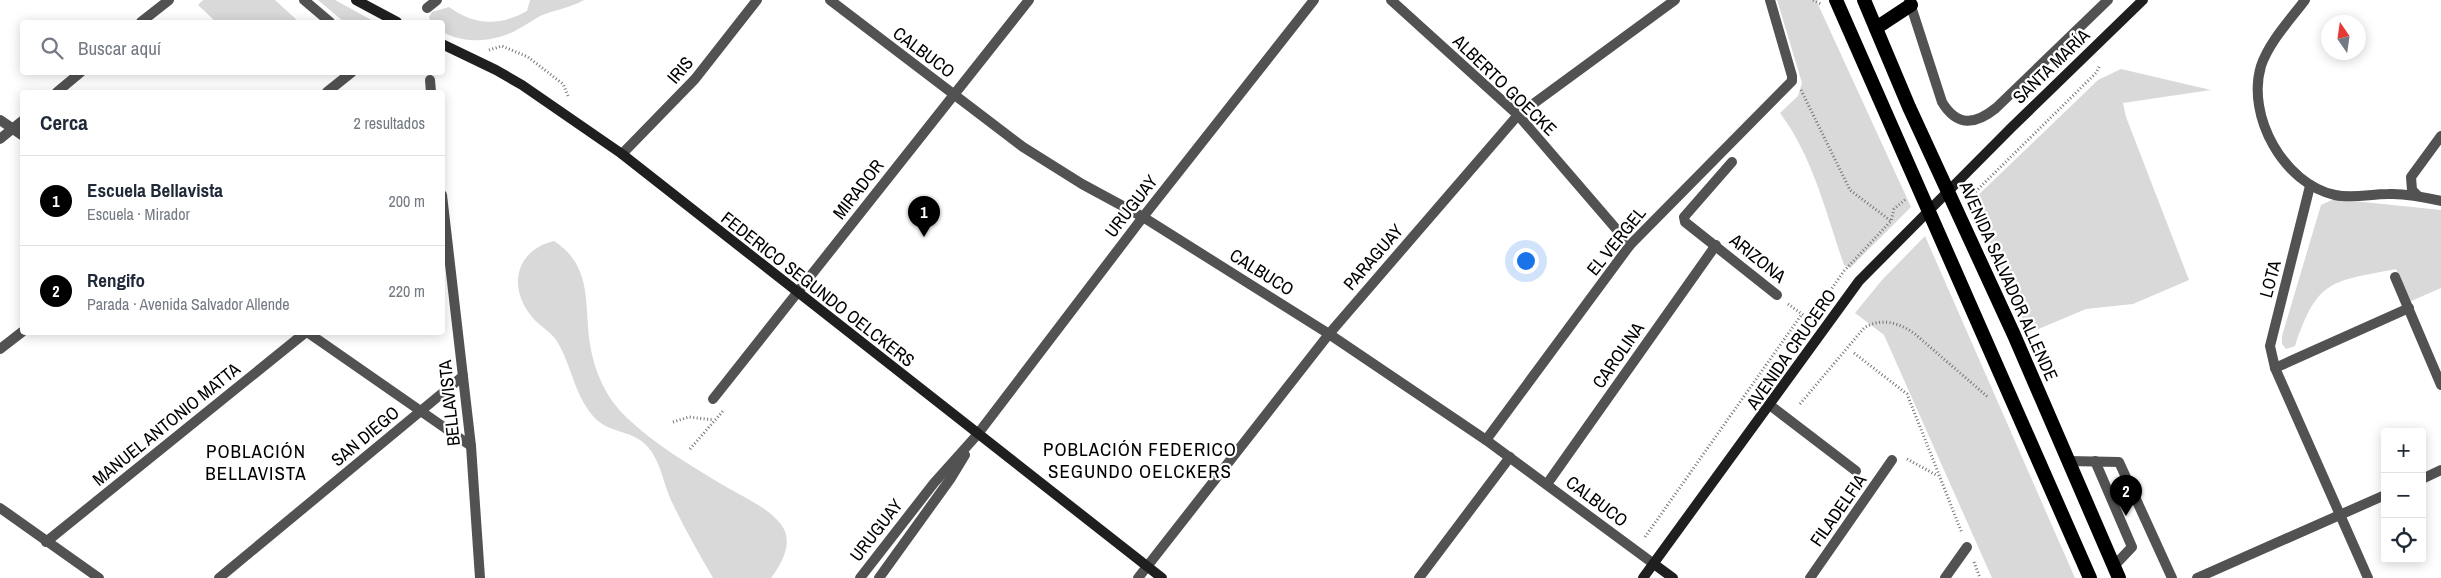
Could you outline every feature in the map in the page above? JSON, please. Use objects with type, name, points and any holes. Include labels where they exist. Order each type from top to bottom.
[{"type":"highway","points":[[1836,0],[2090,578]]},
{"type":"highway","name":"AVENIDA SALVADOR ALLENDE","points":[[1864,0],[1942,176],[1961,202],[2068,461],[2117,572]]},
{"type":"highway","points":[[1876,28],[1910,2]]},
{"type":"main road","points":[[356,0],[393,20]]},
{"type":"main road","name":"SANTA MARÍA","points":[[1983,155],[2143,0]]},
{"type":"main road","name":"FEDERICO SEGUNDO OELCKERS","points":[[445,45],[478,61],[541,97],[622,154],[977,435],[1162,578]]},
{"type":"main road","name":"AVENIDA CRUCERO","points":[[1643,578],[1771,406],[1859,281],[1983,155]]},
{"type":"main road","name":"CALBUCO","points":[[1654,564],[1673,578]]},
{"type":"street","points":[[144,20],[169,0]]},
{"type":"street","points":[[304,0],[328,20]]},
{"type":"street","points":[[427,8],[437,0]]},
{"type":"street","name":"IRIS","points":[[622,154],[695,79],[757,0]]},
{"type":"street","name":"CALBUCO","points":[[830,0],[1023,147],[1082,184],[1143,217],[1328,334],[1486,440],[1654,564]]},
{"type":"street","name":"MIRADOR","points":[[713,399],[1029,0]]},
{"type":"street","name":"URUGUAY","points":[[860,578],[934,483],[977,435],[1143,217],[1314,0]]},
{"type":"street","name":"ALBERTO GOECKE","points":[[1391,0],[1518,115],[1630,245]]},
{"type":"street","name":"PARAGUAY","points":[[1138,578],[1328,334],[1518,115],[1676,0]]},
{"type":"street","points":[[1770,0],[1792,81]]},
{"type":"street","name":"SANTA MARÍA","points":[[1910,2],[1942,102],[1949,114],[1968,122],[1980,118],[1996,108],[2108,0]]},
{"type":"street","points":[[2305,0],[2269,49],[2261,66],[2256,93],[2264,124],[2277,151],[2310,186],[2324,192],[2350,197],[2391,194],[2418,196],[2441,201]]},
{"type":"street","points":[[58,90],[77,75]]},
{"type":"street","points":[[330,90],[348,75]]},
{"type":"street","points":[[430,80],[431,90]]},
{"type":"street","name":"EL VERGEL","points":[[1486,440],[1630,245],[1792,81]]},
{"type":"street","points":[[0,120],[20,133]]},
{"type":"street","points":[[0,139],[20,122]]},
{"type":"street","points":[[2418,196],[2412,190],[2411,177],[2441,136]]},
{"type":"street","name":"ARIZONA","points":[[1732,162],[1684,217],[1685,222],[1777,294]]},
{"type":"street","name":"LOTA","points":[[2310,186],[2270,346],[2275,368],[2368,578]]},
{"type":"street","name":"BELLAVISTA","points":[[445,221],[471,446],[480,578]]},
{"type":"street","name":"CAROLINA","points":[[1547,484],[1716,245]]},
{"type":"street","points":[[2395,277],[2441,386]]},
{"type":"street","points":[[2275,368],[2409,308]]},
{"type":"street","points":[[0,349],[20,334]]},
{"type":"street","name":"MANUEL ANTONIO MATTA","points":[[46,542],[302,335]]},
{"type":"street","points":[[310,335],[471,446]]},
{"type":"street","name":"SAN DIEGO","points":[[219,578],[463,376]]},
{"type":"street","points":[[1771,406],[1856,471]]},
{"type":"street","name":"URUGUAY","points":[[879,578],[952,478],[977,435]]},
{"type":"street","points":[[1420,578],[1510,457]]},
{"type":"street","name":"FILADELFIA","points":[[1810,578],[1892,460]]},
{"type":"street","points":[[2068,461],[2120,462],[2172,578]]},
{"type":"street","points":[[2095,461],[2132,547],[2117,572]]},
{"type":"street","points":[[2426,477],[2441,470]]},
{"type":"street","points":[[2197,578],[2381,498]]},
{"type":"street","points":[[0,508],[99,578]]},
{"type":"street","points":[[1945,578],[1967,547]]},
{"type":"path","points":[[478,61],[488,51],[502,46],[523,54],[563,84],[571,104]]},
{"type":"path","points":[[1961,202],[2096,73],[2100,65]]},
{"type":"path","points":[[1792,81],[1808,99],[1850,190],[1891,221]]},
{"type":"path","name":"ARIZONA","points":[[1777,294],[1810,320]]},
{"type":"path","points":[[1645,537],[1802,314]]},
{"type":"path","points":[[1800,404],[1864,328],[1870,324],[1887,322],[1904,326],[1916,334],[1989,398]]},
{"type":"path","points":[[1854,353],[1907,394],[1980,578]]},
{"type":"path","points":[[690,449],[723,410]]},
{"type":"path","points":[[673,422],[689,418],[714,420]]},
{"type":"path","points":[[1892,460],[1906,459],[1939,476]]},
{"type":"shaded area","points":[[203,0],[275,0],[297,20],[214,20],[198,5]]},
{"type":"shaded area","points":[[318,0],[335,0],[371,20],[342,20]]},
{"type":"shaded area","points":[[530,0],[584,0],[540,16],[505,35],[487,40],[469,40],[451,36],[445,33],[445,20],[430,20],[429,17],[432,12],[449,7],[468,18],[488,22],[507,19],[527,11]]},
{"type":"shaded area","points":[[1777,0],[1816,0],[1911,207],[1850,268],[1844,265],[1810,167],[1780,113],[1798,96],[1802,83]]},
{"type":"shaded area","points":[[2121,69],[2211,90],[2123,103],[2126,117],[2189,280],[2133,304],[2086,309],[2029,333],[1972,201],[2098,80]]},
{"type":"shaded area","points":[[2334,199],[2441,210],[2441,288],[2409,302],[2396,269],[2342,281],[2320,295],[2311,307],[2295,346],[2286,349],[2282,344],[2282,336],[2321,205]]},
{"type":"shaded area","points":[[1925,236],[2075,578],[1992,578],[1884,335],[1855,313],[1882,280]]},
{"type":"shaded area","points":[[554,241],[575,262],[581,274],[594,364],[602,384],[612,401],[626,417],[648,436],[698,470],[761,506],[780,523],[784,530],[787,544],[783,559],[771,578],[713,578],[670,498],[658,464],[647,446],[636,437],[609,427],[597,420],[584,403],[558,343],[532,317],[524,305],[520,294],[519,271],[524,261],[531,252]]},
{"type":"place","name":"Escuela Bellavista","points":[[924,237]]},
{"type":"place","name":"Rengifo","points":[[2126,516]]},
{"type":"district","name":"POBLACIÓN FEDERICO SEGUNDO OELCKERS","points":[[1140,460]]},
{"type":"district","name":"POBLACIÓN BELLAVISTA","points":[[256,462]]}]
